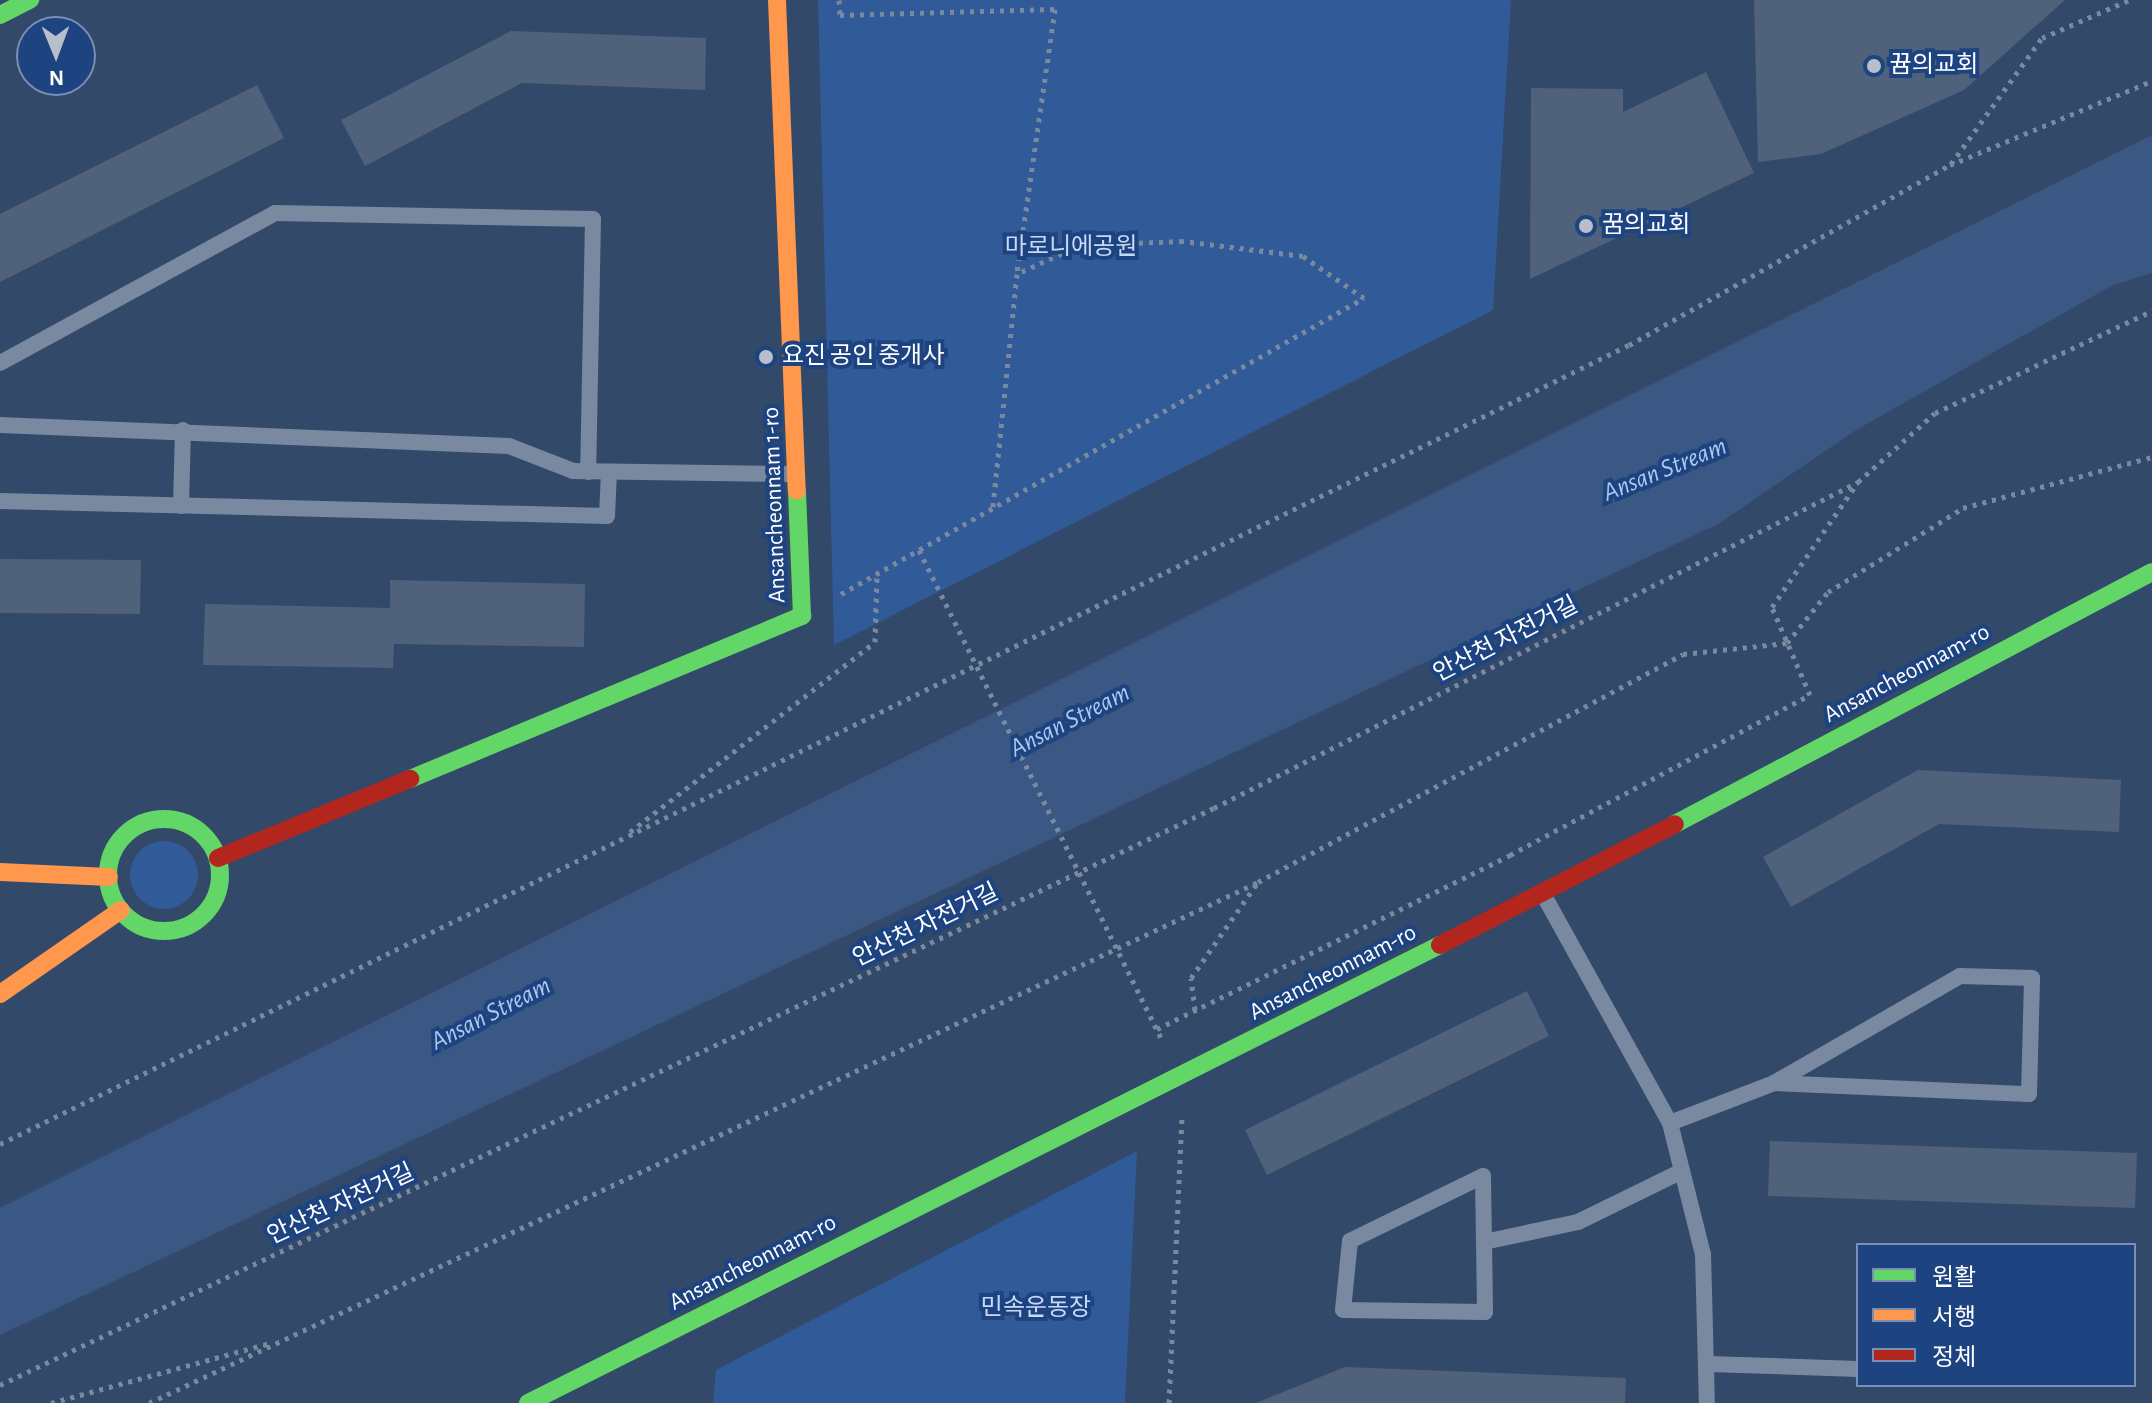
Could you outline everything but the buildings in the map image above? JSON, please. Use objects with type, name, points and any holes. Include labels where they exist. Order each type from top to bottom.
[{"type":"street","points":[[0,15],[30,0]]},
{"type":"street","name":"Ansancheonnam 1-ro","points":[[218,858],[802,616],[800,474],[777,0]]},
{"type":"street","name":"Ansancheonnam-ro","points":[[528,1403],[1543,894],[2152,572]]},
{"type":"street","points":[[149,822],[183,823],[218,858],[217,894],[196,921],[163,932],[121,910],[109,877],[120,841],[149,822]]},
{"type":"street","points":[[0,872],[109,877]]},
{"type":"street","points":[[0,994],[121,910]]},
{"type":"lane","points":[[0,363],[275,213],[593,219],[588,472]]},
{"type":"lane","points":[[0,425],[183,430],[509,446],[588,472],[800,474]]},
{"type":"lane","points":[[181,506],[183,430]]},
{"type":"lane","points":[[0,501],[607,516],[609,472]]},
{"type":"lane","points":[[1543,894],[1670,1123],[1703,1254],[1709,1364],[1707,1403]]},
{"type":"lane","points":[[1670,1123],[1774,1083],[1960,976],[2032,978],[2029,1094],[1774,1083]]},
{"type":"lane","points":[[1484,1242],[1578,1222],[1682,1171]]},
{"type":"lane","points":[[1483,1176],[1484,1242],[1485,1312],[1343,1310],[1350,1241],[1483,1176]]},
{"type":"lane","points":[[1709,1364],[1856,1369]]},
{"type":"path","points":[[839,0],[840,15],[1055,9],[1017,274],[993,508]]},
{"type":"path","points":[[1950,165],[2042,38],[2129,0]]},
{"type":"path","points":[[0,1144],[1629,345],[1950,165],[2152,81]]},
{"type":"path","points":[[802,616],[1364,298],[1303,256],[1183,241],[1080,245],[1017,274]]},
{"type":"path","name":"안산천 자전거길","points":[[1157,1029],[1510,855],[1810,695],[1772,607],[1858,482],[1935,413],[2152,311]]},
{"type":"path","points":[[149,1403],[1258,882],[1683,654],[1787,643],[1828,592],[1963,508],[2152,457]]},
{"type":"path","name":"안산천 자전거길","points":[[0,1385],[1214,808],[1858,482]]},
{"type":"path","points":[[919,550],[1109,928],[1179,1076],[1184,1137],[1169,1403]]},
{"type":"path","points":[[620,840],[875,642],[877,574]]},
{"type":"path","points":[[1195,1010],[1191,978],[1258,882]]},
{"type":"path","points":[[51,1403],[286,1339]]},
{"type":"green space","name":"마로니에공원","points":[[818,0],[1511,0],[1493,310],[834,645]]},
{"type":"green space","points":[[171,841],[192,856],[198,875],[196,888],[188,899],[171,909],[157,909],[140,899],[132,888],[130,868],[140,851],[151,843]]},
{"type":"green space","name":"민속운동장","points":[[1137,1151],[1125,1403],[713,1403],[716,1370]]},
{"type":"water","name":"Ansan Stream","points":[[2152,135],[2152,273],[2113,285],[1856,430],[1718,524],[0,1335],[0,1208]]},
{"type":"traffic: fast","points":[[0,15],[30,0]]},
{"type":"traffic: fast","points":[[410,779],[802,616],[797,491]]},
{"type":"traffic: fast","points":[[1675,824],[2152,572]]},
{"type":"traffic: fast","points":[[164,819],[185,824],[203,836],[215,854],[220,875],[215,896],[203,914],[185,926],[164,931],[143,926],[125,914],[113,896],[108,875],[113,854],[125,836],[143,824],[164,819]]},
{"type":"traffic: fast","points":[[528,1403],[1440,945]]},
{"type":"traffic: slow","points":[[777,0],[797,491]]},
{"type":"traffic: slow","points":[[0,872],[109,877]]},
{"type":"traffic: slow","points":[[0,994],[121,910]]},
{"type":"traffic: jam","points":[[218,858],[410,779]]},
{"type":"traffic: jam","points":[[1440,945],[1675,824]]},
{"type":"place","name":"뀸의교회","points":[[1874,66]]},
{"type":"place","name":"꿈의교회","points":[[1586,226]]},
{"type":"place","name":"요진 공인 중개사","points":[[766,357]]}]
